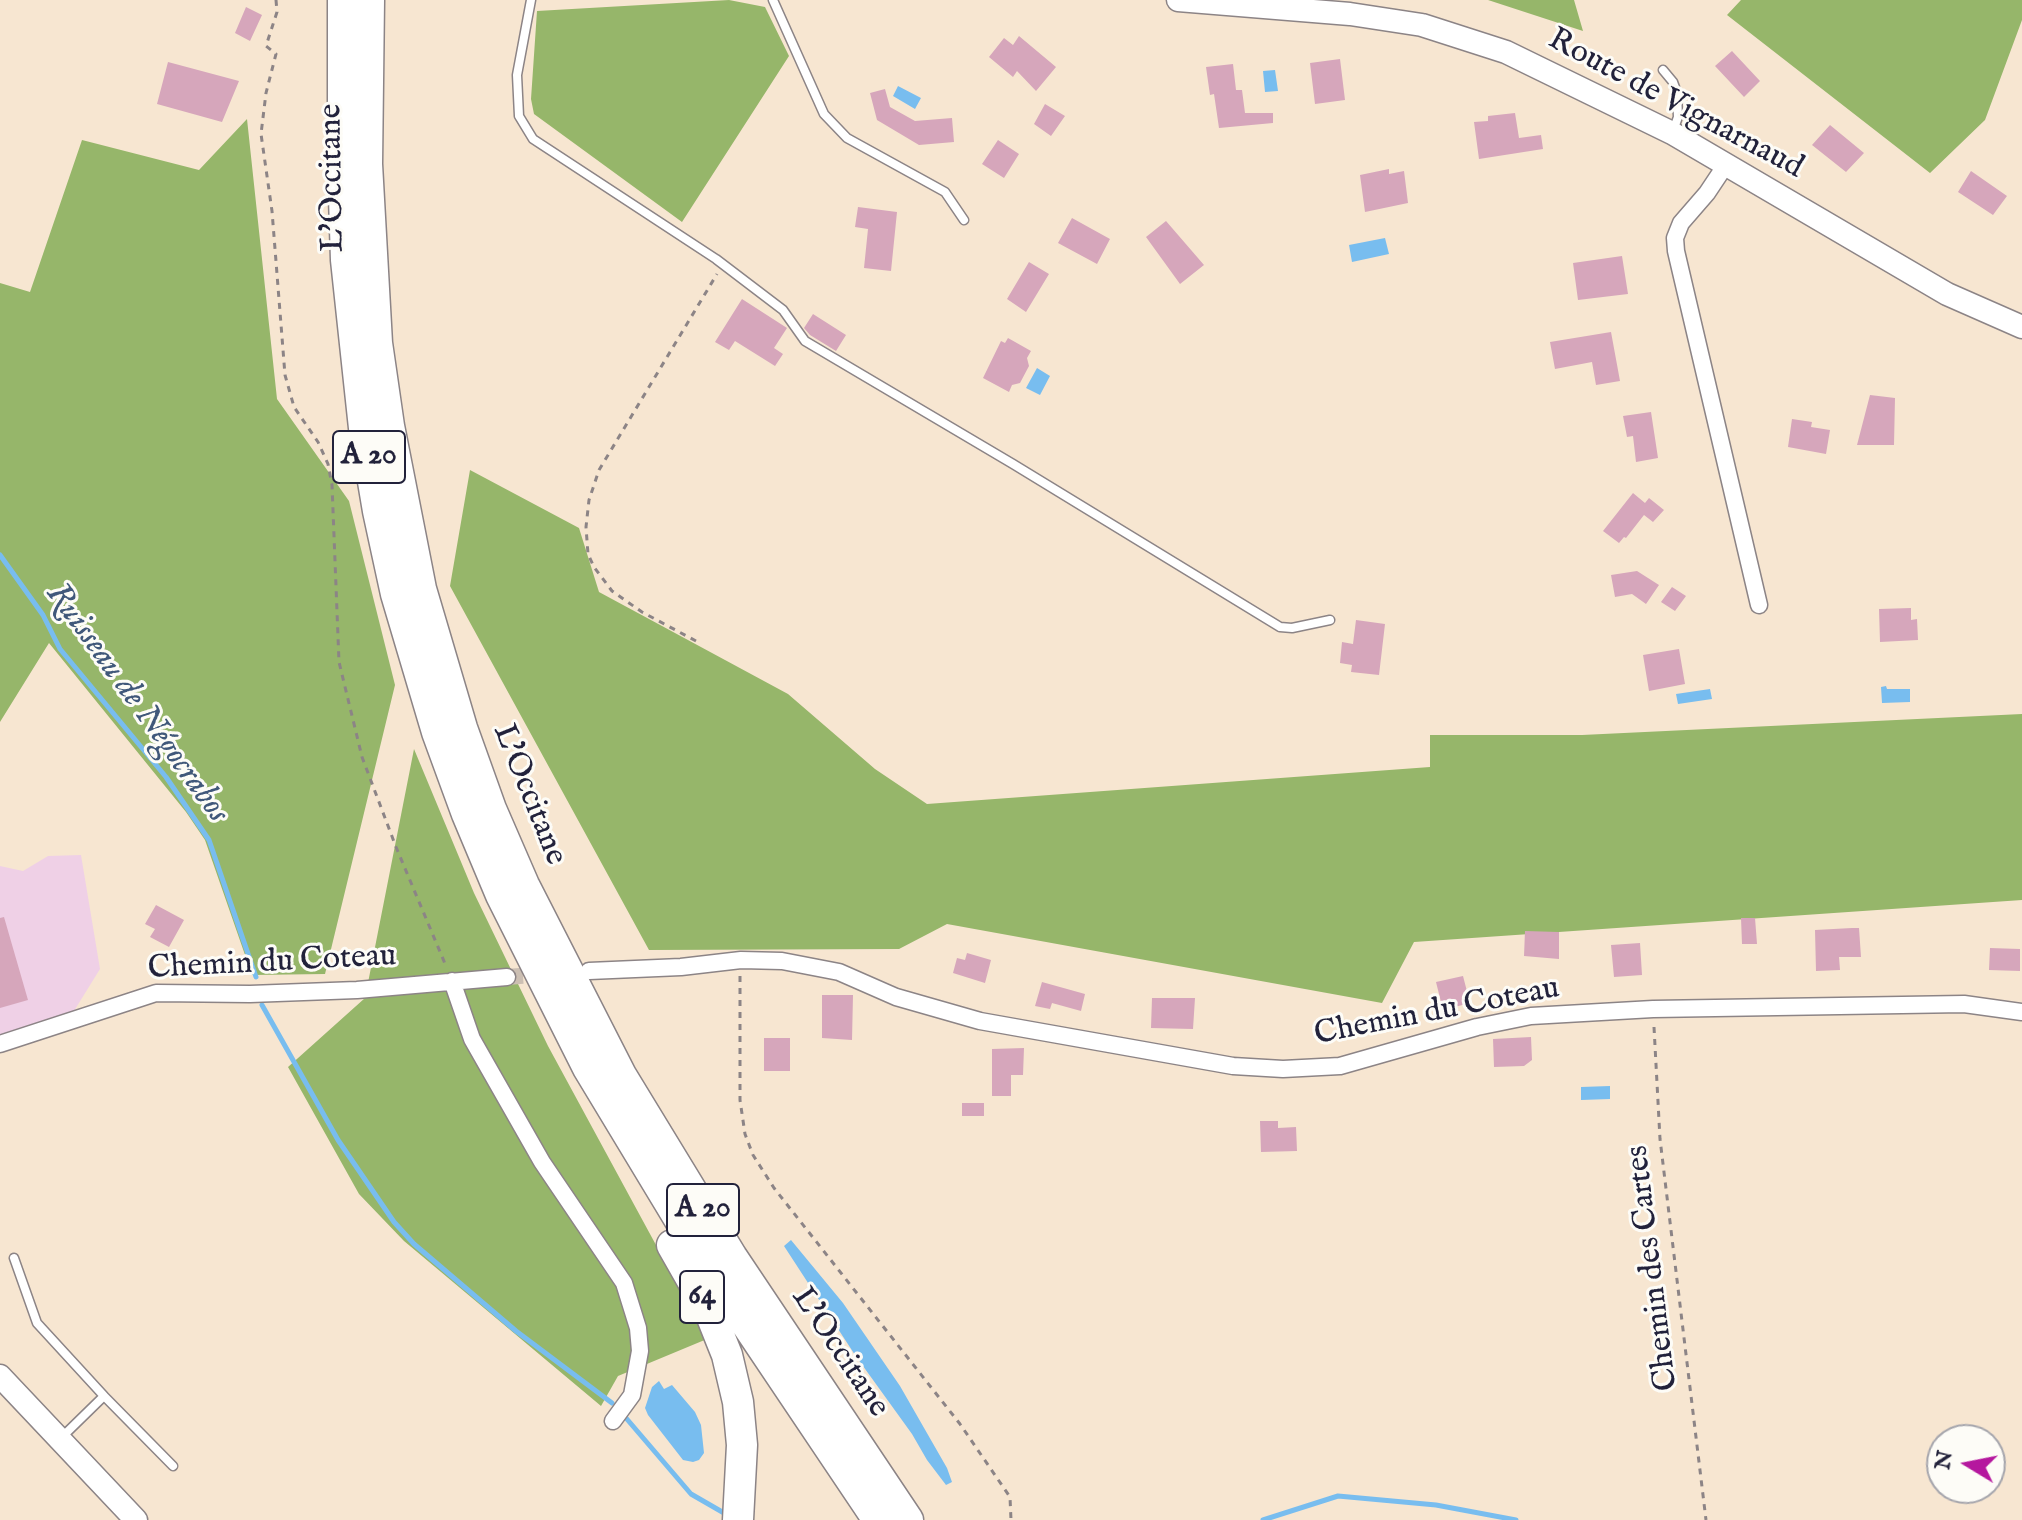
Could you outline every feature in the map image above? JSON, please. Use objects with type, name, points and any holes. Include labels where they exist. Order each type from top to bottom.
[{"type":"highway","name":"L'Occitane","points":[[343,0],[346,260],[353,345],[378,511],[396,594],[420,678],[467,814],[507,908],[601,1091],[710,1270],[878,1520]]},
{"type":"highway","name":"L'Occitane","points":[[369,0],[367,164],[377,343],[389,426],[418,575],[462,728],[491,809],[524,885],[621,1075],[732,1257],[908,1520]]},
{"type":"highway","name":"64","points":[[601,1091],[660,1223],[709,1310],[727,1355],[738,1402],[742,1445],[738,1520]]},
{"type":"street","name":"Route de Vignarnaud","points":[[1178,0],[1350,14],[1422,25],[1506,52],[1672,133],[1947,294],[2022,327]]},
{"type":"street","points":[[1725,166],[1681,223],[1675,238],[1676,251],[1759,605]]},
{"type":"street","name":"Chemin du Coteau","points":[[589,971],[681,967],[741,960],[782,961],[839,972],[896,997],[980,1021],[1233,1066],[1283,1069],[1340,1066],[1477,1027],[1531,1016],[1653,1009],[1964,1004],[2022,1012]]},
{"type":"street","name":"Chemin du Coteau","points":[[0,1044],[156,993],[265,994],[357,990],[507,977]]},
{"type":"street","points":[[452,981],[472,1039],[487,1067],[542,1162],[624,1283],[638,1328],[640,1351],[632,1395],[613,1421]]},
{"type":"street","points":[[0,1376],[136,1520]]},
{"type":"lane","points":[[531,0],[517,75],[519,116],[533,139],[723,264],[783,310],[805,341],[1280,627],[1292,628],[1330,620]]},
{"type":"lane","points":[[773,0],[824,114],[847,138],[945,192],[964,220]]},
{"type":"lane","points":[[1663,70],[1677,93],[1678,117],[1672,133]]},
{"type":"lane","points":[[14,1258],[37,1323],[173,1466]]},
{"type":"lane","points":[[59,1440],[104,1396]]},
{"type":"path","points":[[276,0],[277,12],[266,46],[276,54],[266,93],[261,134],[272,211],[286,385],[294,407],[318,442],[328,464],[332,485],[339,662],[362,757],[452,981]]},
{"type":"path","points":[[696,641],[642,612],[612,591],[588,554],[586,527],[589,500],[599,470],[723,264]]},
{"type":"path","points":[[741,960],[739,1084],[745,1134],[753,1155],[774,1188],[969,1437],[1010,1497],[1011,1520]]},
{"type":"path","name":"Chemin des Cartes","points":[[1653,1009],[1660,1139],[1706,1520]]},
{"type":"shaded area","points":[[81,855],[100,969],[61,1032],[0,1053],[0,866],[23,871],[48,856]]},
{"type":"green space","points":[[729,0],[765,7],[789,56],[682,222],[534,114],[531,99],[537,11]]},
{"type":"green space","points":[[1488,0],[1574,0],[1583,31]]},
{"type":"green space","points":[[1741,0],[2022,0],[2022,20],[1985,120],[1930,173],[1727,15]]},
{"type":"green space","points":[[247,119],[277,399],[349,501],[395,685],[325,974],[252,975],[205,840],[186,812],[49,643],[0,722],[0,283],[30,292],[82,140],[199,170]]},
{"type":"green space","points":[[470,470],[579,528],[599,592],[788,694],[875,769],[927,804],[1430,767],[1430,735],[1582,735],[2022,714],[2022,900],[1414,942],[1382,1003],[947,924],[899,949],[649,950],[450,586]]},
{"type":"green space","points":[[414,749],[474,893],[548,1046],[707,1339],[618,1376],[601,1406],[404,1241],[359,1194],[288,1067],[365,998]]},
{"type":"water","points":[[1275,70],[1278,91],[1265,92],[1263,71]]},
{"type":"water","points":[[898,86],[921,98],[915,109],[893,96]]},
{"type":"water","points":[[1385,238],[1389,254],[1352,262],[1349,245]]},
{"type":"water","points":[[1037,368],[1050,376],[1040,395],[1026,388]]},
{"type":"water","points":[[1886,686],[1887,689],[1910,689],[1910,702],[1882,703],[1881,687]]},
{"type":"water","points":[[1710,689],[1712,699],[1678,704],[1676,694]]},
{"type":"water","points":[[1610,1086],[1610,1099],[1581,1100],[1581,1087]]},
{"type":"water","points":[[791,1240],[843,1303],[900,1386],[952,1482],[946,1485],[855,1355],[784,1246]]},
{"type":"water","points":[[659,1381],[664,1389],[672,1385],[695,1412],[701,1425],[704,1453],[699,1460],[683,1460],[648,1415],[645,1408],[652,1387]]},
{"type":"building","points":[[246,7],[262,15],[250,41],[235,33]]},
{"type":"building","points":[[1019,36],[1056,67],[1036,91],[1017,71],[1013,77],[989,57],[1004,38],[1013,45]]},
{"type":"building","points":[[1732,51],[1760,81],[1744,97],[1715,66]]},
{"type":"building","points":[[1340,59],[1345,100],[1315,104],[1310,63]]},
{"type":"building","points":[[168,62],[239,81],[222,122],[157,104]]},
{"type":"building","points":[[1233,64],[1236,90],[1242,90],[1245,113],[1273,113],[1273,123],[1219,128],[1206,67]]},
{"type":"building","points":[[885,89],[890,107],[915,121],[952,118],[954,142],[919,145],[877,120],[870,93]]},
{"type":"building","points":[[1045,104],[1065,116],[1051,136],[1034,124]]},
{"type":"building","points":[[1515,113],[1519,138],[1541,135],[1543,149],[1479,159],[1474,122],[1488,121],[1488,116]]},
{"type":"building","points":[[1830,125],[1864,153],[1846,172],[1812,145]]},
{"type":"building","points":[[998,140],[1019,154],[1004,178],[982,164]]},
{"type":"building","points":[[1389,169],[1389,174],[1404,171],[1408,203],[1365,212],[1360,175]]},
{"type":"building","points":[[1971,171],[2007,196],[1993,215],[1958,192]]},
{"type":"building","points":[[858,207],[897,212],[891,271],[864,268],[868,229],[855,227]]},
{"type":"building","points":[[1072,218],[1110,239],[1097,264],[1058,243]]},
{"type":"building","points":[[1166,221],[1204,265],[1180,284],[1146,237]]},
{"type":"building","points":[[1622,256],[1628,294],[1578,300],[1573,263]]},
{"type":"building","points":[[1029,262],[1049,274],[1026,312],[1007,299]]},
{"type":"building","points":[[742,299],[787,328],[774,348],[783,354],[775,366],[735,341],[729,350],[715,342]]},
{"type":"building","points":[[813,314],[846,335],[836,351],[804,328]]},
{"type":"building","points":[[1611,332],[1620,381],[1596,385],[1592,362],[1555,369],[1550,342]]},
{"type":"building","points":[[1008,338],[1031,351],[1027,358],[1029,366],[1020,383],[1012,385],[1009,392],[983,378],[1001,341],[1005,343]]},
{"type":"building","points":[[1870,395],[1895,398],[1894,445],[1857,445]]},
{"type":"building","points":[[1651,412],[1658,458],[1636,462],[1633,436],[1627,437],[1623,416]]},
{"type":"building","points":[[1792,419],[1812,422],[1811,427],[1830,430],[1826,454],[1788,447]]},
{"type":"building","points":[[1633,493],[1645,503],[1649,498],[1664,510],[1653,522],[1644,515],[1619,543],[1603,531]]},
{"type":"building","points":[[1637,571],[1659,585],[1646,604],[1632,594],[1615,597],[1611,575]]},
{"type":"building","points":[[1672,587],[1686,596],[1675,611],[1661,602]]},
{"type":"building","points":[[1911,608],[1911,620],[1917,619],[1918,640],[1880,642],[1879,609]]},
{"type":"building","points":[[1356,620],[1385,624],[1379,675],[1351,672],[1352,665],[1340,663],[1342,642],[1353,644]]},
{"type":"building","points":[[1679,649],[1685,684],[1649,691],[1643,655]]},
{"type":"building","points":[[156,905],[184,920],[169,947],[150,937],[155,929],[145,924]]},
{"type":"building","points":[[4,917],[28,1000],[0,1008],[0,918]]},
{"type":"building","points":[[1741,918],[1755,918],[1757,944],[1742,944]]},
{"type":"building","points":[[1859,928],[1861,957],[1839,957],[1840,970],[1816,971],[1815,930]]},
{"type":"building","points":[[1525,931],[1559,932],[1559,959],[1524,956]]},
{"type":"building","points":[[1640,943],[1642,975],[1614,977],[1611,945]]},
{"type":"building","points":[[1990,948],[2020,949],[2020,971],[1989,970]]},
{"type":"building","points":[[967,953],[991,960],[985,983],[953,973],[957,958],[965,960]]},
{"type":"building","points":[[1463,976],[1470,1003],[1443,1010],[1436,982]]},
{"type":"building","points":[[1042,982],[1085,994],[1081,1011],[1052,1003],[1050,1009],[1035,1006]]},
{"type":"building","points":[[822,995],[853,995],[852,1040],[822,1038]]},
{"type":"building","points":[[1152,998],[1195,998],[1193,1029],[1151,1028]]},
{"type":"building","points":[[1531,1037],[1532,1060],[1524,1066],[1494,1067],[1493,1039]]},
{"type":"building","points":[[764,1038],[790,1038],[790,1071],[764,1071]]},
{"type":"building","points":[[1024,1048],[1023,1075],[1011,1075],[1011,1096],[992,1096],[992,1049]]},
{"type":"building","points":[[962,1103],[984,1103],[984,1116],[962,1116]]},
{"type":"building","points":[[1260,1121],[1278,1121],[1278,1128],[1296,1127],[1297,1151],[1261,1152]]},
{"type":"waterway","name":"Ruisseau de Négocrabos","points":[[0,555],[43,615],[60,649],[166,777],[209,840],[256,977]]},
{"type":"waterway","name":"Ruisseau de Négocrabos","points":[[262,1005],[338,1140],[394,1222],[414,1244],[516,1331],[612,1403]]},
{"type":"waterway","name":"Ruisseau de Négocrabos","points":[[626,1418],[691,1494],[724,1513]]},
{"type":"waterway","name":"Ruisseau de Négocrabos","points":[[1263,1520],[1338,1496],[1436,1505],[1516,1520]]},
{"type":"tunnel","points":[[507,977],[545,974]]}]
